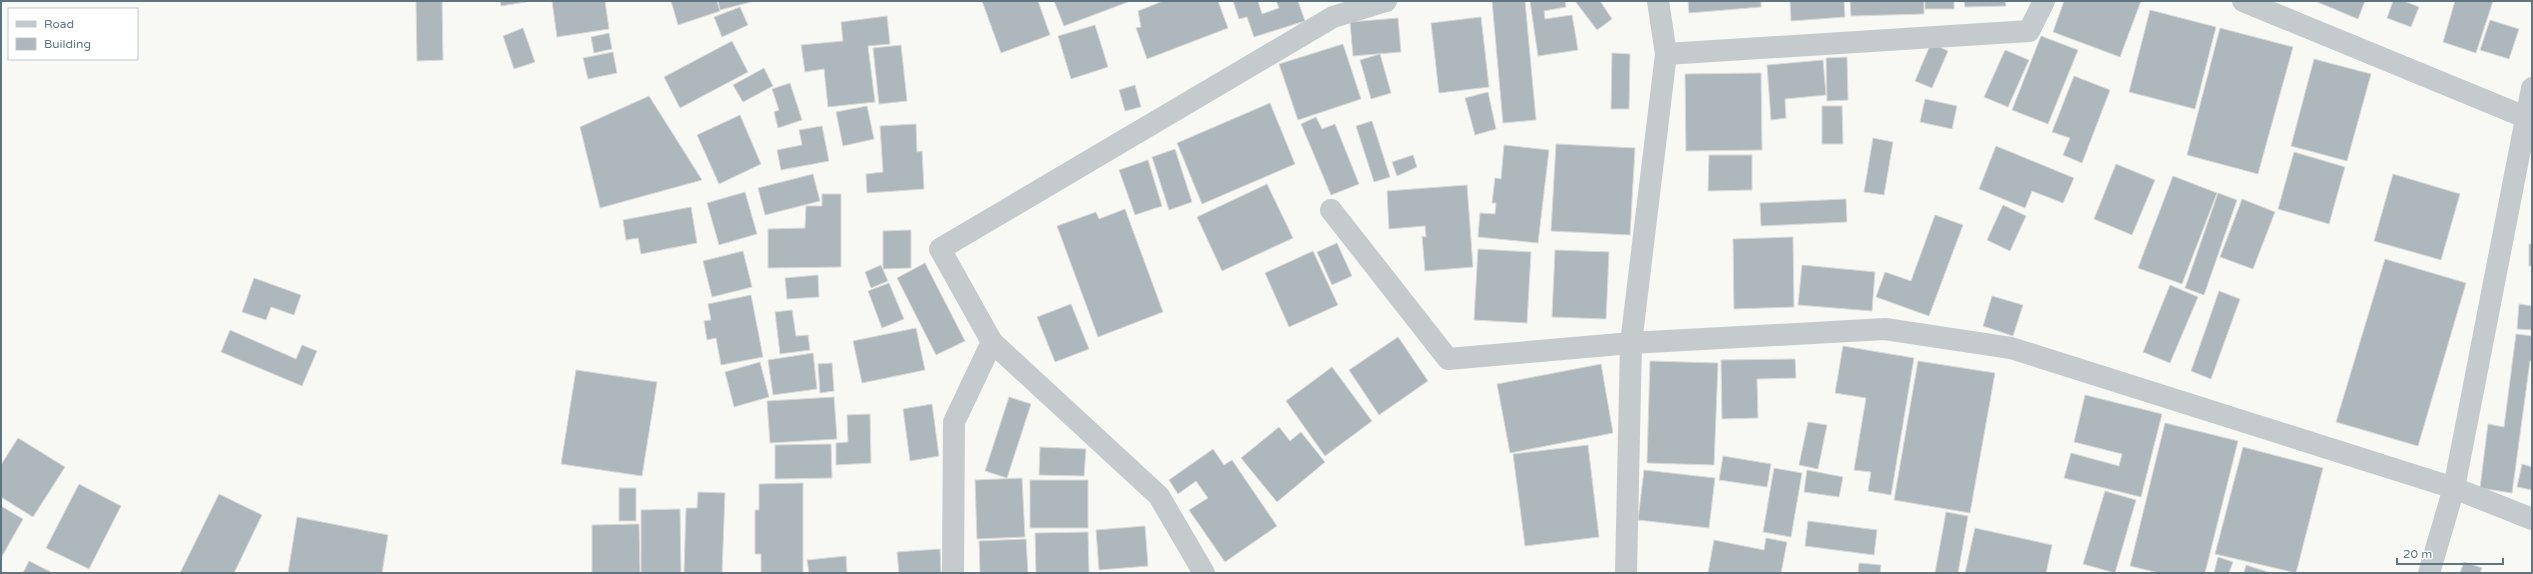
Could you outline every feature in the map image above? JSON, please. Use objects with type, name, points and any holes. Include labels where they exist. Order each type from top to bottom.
[{"type":"street","points":[[1204,573],[1159,496],[992,342],[940,249],[1333,17],[1386,1]]},
{"type":"street","points":[[1626,573],[1631,343],[1666,54],[1658,1]]},
{"type":"street","points":[[1666,54],[2029,31],[2044,1]]},
{"type":"street","points":[[2243,1],[2525,117]]},
{"type":"street","points":[[2430,573],[2454,488],[2525,117],[2532,88]]},
{"type":"street","points":[[1331,210],[1448,358],[1631,343],[1885,329],[2011,348],[2454,488],[2532,519]]},
{"type":"street","points":[[953,573],[954,422],[992,342]]},
{"type":"building","points":[[416,1],[442,1],[443,60],[417,61]]},
{"type":"building","points":[[500,1],[526,1],[526,2],[501,6]]},
{"type":"building","points":[[552,1],[605,1],[609,29],[557,37]]},
{"type":"building","points":[[671,1],[717,1],[720,11],[678,25]]},
{"type":"building","points":[[718,1],[755,1],[720,10]]},
{"type":"building","points":[[982,1],[1038,1],[1050,35],[1001,53]]},
{"type":"building","points":[[1054,1],[1128,1],[1128,2],[1064,26]]},
{"type":"building","points":[[1163,1],[1218,1],[1228,28],[1147,59],[1136,28],[1141,27],[1138,11]]},
{"type":"building","points":[[1233,1],[1258,1],[1262,14],[1279,8],[1276,1],[1298,1],[1305,21],[1254,37],[1247,17],[1239,19]]},
{"type":"building","points":[[1492,1],[1525,1],[1536,120],[1503,123]]},
{"type":"building","points":[[1530,1],[1565,1],[1566,7],[1544,11],[1545,19],[1572,15],[1578,50],[1538,56]]},
{"type":"building","points":[[1575,1],[1600,1],[1612,19],[1597,30]]},
{"type":"building","points":[[1688,1],[1761,1],[1761,7],[1689,13]]},
{"type":"building","points":[[1790,1],[1844,1],[1845,17],[1791,21]]},
{"type":"building","points":[[1850,1],[1924,1],[1924,14],[1851,16]]},
{"type":"building","points":[[1925,1],[1954,1],[1954,9],[1925,9]]},
{"type":"building","points":[[1964,1],[2005,1],[2006,6],[1965,7]]},
{"type":"building","points":[[2064,1],[2141,1],[2120,57],[2053,32]]},
{"type":"building","points":[[2315,1],[2365,1],[2358,19]]},
{"type":"building","points":[[2393,1],[2404,1],[2419,7],[2411,27],[2387,18]]},
{"type":"building","points":[[2455,1],[2493,1],[2476,53],[2443,42]]},
{"type":"building","points":[[740,7],[748,25],[722,37],[714,17]]},
{"type":"building","points":[[2150,10],[2216,27],[2195,109],[2129,92]]},
{"type":"building","points":[[887,16],[890,44],[868,46],[875,102],[828,107],[824,69],[805,72],[801,45],[843,41],[841,22]]},
{"type":"building","points":[[1481,17],[1489,87],[1439,93],[1431,23]]},
{"type":"building","points":[[1398,18],[1401,52],[1353,56],[1350,22]]},
{"type":"building","points":[[2490,20],[2519,29],[2509,59],[2480,50]]},
{"type":"building","points":[[1095,25],[1108,67],[1071,79],[1058,36]]},
{"type":"building","points":[[523,28],[535,62],[514,69],[503,36]]},
{"type":"building","points":[[2220,28],[2293,47],[2258,174],[2187,155]]},
{"type":"building","points":[[609,33],[612,49],[594,53],[591,37]]},
{"type":"building","points":[[2041,36],[2078,50],[2048,124],[2012,110]]},
{"type":"building","points":[[732,41],[748,72],[680,108],[664,77]]},
{"type":"building","points":[[1931,43],[1948,51],[1932,88],[1915,81]]},
{"type":"building","points":[[1343,44],[1361,99],[1298,120],[1279,64]]},
{"type":"building","points":[[901,45],[907,101],[879,104],[873,48]]},
{"type":"building","points":[[2005,50],[2029,60],[2008,107],[1984,97]]},
{"type":"building","points":[[613,52],[617,73],[588,79],[583,58]]},
{"type":"building","points":[[1612,53],[1630,54],[1629,109],[1611,109]]},
{"type":"building","points":[[1380,54],[1391,93],[1371,99],[1360,60]]},
{"type":"building","points":[[1847,57],[1848,100],[1827,101],[1826,58]]},
{"type":"building","points":[[2314,59],[2371,74],[2347,161],[2291,146]]},
{"type":"building","points":[[1823,60],[1826,95],[1785,99],[1786,118],[1771,120],[1767,65]]},
{"type":"building","points":[[764,68],[773,86],[743,102],[733,85]]},
{"type":"building","points":[[1761,73],[1762,150],[1686,151],[1685,74]]},
{"type":"building","points":[[2074,76],[2110,90],[2082,163],[2063,155],[2070,138],[2052,132]]},
{"type":"building","points":[[790,83],[802,120],[778,128],[774,112],[779,110],[772,89]]},
{"type":"building","points":[[1135,85],[1141,107],[1125,111],[1119,90]]},
{"type":"building","points":[[1488,92],[1496,129],[1475,135],[1465,98]]},
{"type":"building","points":[[649,96],[702,180],[600,208],[580,127]]},
{"type":"building","points":[[1925,99],[1957,106],[1952,129],[1920,122]]},
{"type":"building","points":[[1270,103],[1295,164],[1202,204],[1177,143]]},
{"type":"building","points":[[867,106],[874,139],[843,146],[836,112]]},
{"type":"building","points":[[1822,106],[1842,106],[1843,144],[1822,144]]},
{"type":"building","points":[[740,115],[761,164],[719,184],[697,135]]},
{"type":"building","points":[[1316,117],[1322,129],[1335,124],[1359,184],[1331,195],[1301,124]]},
{"type":"building","points":[[1372,121],[1390,177],[1374,182],[1356,126]]},
{"type":"building","points":[[916,124],[917,152],[922,151],[924,189],[867,193],[866,174],[883,172],[880,126]]},
{"type":"building","points":[[822,126],[829,161],[781,170],[777,150],[802,145],[799,130]]},
{"type":"building","points":[[1873,138],[1893,142],[1884,195],[1864,192]]},
{"type":"building","points":[[1556,144],[1635,148],[1630,235],[1551,231]]},
{"type":"building","points":[[1504,145],[1549,150],[1538,243],[1478,237],[1480,213],[1495,214],[1496,203],[1492,203],[1495,178],[1501,179]]},
{"type":"building","points":[[1996,146],[2074,178],[2063,203],[2032,191],[2025,208],[1979,189]]},
{"type":"building","points":[[1175,149],[1192,202],[1169,210],[1152,157]]},
{"type":"building","points":[[2294,152],[2345,167],[2329,224],[2278,209]]},
{"type":"building","points":[[1413,155],[1417,167],[1397,176],[1392,162]]},
{"type":"building","points":[[1709,155],[1752,155],[1752,190],[1708,191]]},
{"type":"building","points":[[1148,160],[1162,206],[1135,215],[1119,170]]},
{"type":"building","points":[[2116,164],[2155,180],[2132,235],[2094,219]]},
{"type":"building","points":[[813,174],[820,201],[765,215],[758,188]]},
{"type":"building","points":[[2393,174],[2460,194],[2441,260],[2374,241]]},
{"type":"building","points":[[2173,176],[2217,193],[2182,284],[2138,268]]},
{"type":"building","points":[[1267,184],[1293,238],[1222,271],[1197,217]]},
{"type":"building","points":[[1467,185],[1473,267],[1425,271],[1422,236],[1426,237],[1425,226],[1389,229],[1387,191]]},
{"type":"building","points":[[745,192],[757,234],[719,245],[707,203]]},
{"type":"building","points":[[2218,193],[2237,200],[2204,295],[2185,288]]},
{"type":"building","points":[[822,194],[841,194],[841,267],[768,268],[768,229],[805,228],[806,206],[822,206]]},
{"type":"building","points":[[1846,199],[1847,222],[1761,226],[1760,203]]},
{"type":"building","points":[[2242,199],[2275,212],[2253,269],[2220,257]]},
{"type":"building","points":[[2003,205],[2026,216],[2010,251],[1987,240]]},
{"type":"building","points":[[691,207],[697,243],[641,254],[638,238],[626,240],[623,220]]},
{"type":"building","points":[[1125,209],[1163,312],[1098,337],[1057,226],[1096,212],[1099,219]]},
{"type":"building","points":[[1935,215],[1963,225],[1929,316],[1876,297],[1885,272],[1911,281]]},
{"type":"building","points":[[911,230],[911,268],[883,269],[883,231]]},
{"type":"building","points":[[1793,237],[1794,307],[1734,309],[1733,239]]},
{"type":"building","points":[[1337,243],[1352,276],[1332,285],[1317,252]]},
{"type":"building","points":[[2529,244],[2532,244],[2532,266],[2529,266]]},
{"type":"building","points":[[1478,249],[1531,252],[1527,323],[1474,320]]},
{"type":"building","points":[[1555,250],[1609,252],[1606,319],[1552,317]]},
{"type":"building","points":[[743,251],[752,287],[712,297],[703,261]]},
{"type":"building","points":[[1313,251],[1338,305],[1289,327],[1265,273]]},
{"type":"building","points":[[2385,259],[2466,283],[2418,446],[2336,422]]},
{"type":"building","points":[[925,263],[965,341],[936,355],[897,278]]},
{"type":"building","points":[[881,265],[888,281],[871,288],[865,272]]},
{"type":"building","points":[[1802,265],[1875,272],[1872,311],[1798,305]]},
{"type":"building","points":[[818,275],[819,297],[787,299],[785,278]]},
{"type":"building","points":[[254,278],[301,295],[294,315],[271,307],[266,320],[242,312]]},
{"type":"building","points":[[889,283],[904,319],[882,328],[868,291]]},
{"type":"building","points":[[2170,285],[2198,297],[2170,363],[2143,352]]},
{"type":"building","points":[[2219,291],[2240,299],[2211,379],[2191,371]]},
{"type":"building","points":[[751,295],[763,357],[721,365],[716,338],[707,340],[704,321],[711,320],[708,304]]},
{"type":"building","points":[[1992,296],[2023,305],[2013,336],[1983,326]]},
{"type":"building","points":[[1071,304],[1089,349],[1055,362],[1037,317]]},
{"type":"building","points":[[2519,304],[2532,306],[2532,330],[2517,329]]},
{"type":"building","points":[[792,310],[796,336],[808,335],[810,350],[780,354],[775,312]]},
{"type":"building","points":[[916,328],[925,370],[862,383],[853,341]]},
{"type":"building","points":[[230,330],[296,359],[302,345],[317,351],[302,386],[221,352]]},
{"type":"building","points":[[2516,334],[2532,336],[2532,361],[2530,361],[2512,493],[2480,488],[2488,424],[2504,427]]},
{"type":"building","points":[[1398,337],[1428,381],[1379,415],[1349,370]]},
{"type":"building","points":[[1843,346],[1914,358],[1891,495],[1868,491],[1871,472],[1854,470],[1866,398],[1835,393]]},
{"type":"building","points":[[813,353],[817,389],[773,395],[768,360]]},
{"type":"building","points":[[1795,359],[1796,378],[1757,379],[1758,418],[1722,419],[1721,360]]},
{"type":"building","points":[[1650,361],[1718,363],[1714,465],[1647,463]]},
{"type":"building","points":[[1918,361],[1995,373],[1970,513],[1894,500]]},
{"type":"building","points":[[760,362],[769,397],[734,407],[725,372]]},
{"type":"building","points":[[832,363],[834,391],[820,393],[818,364]]},
{"type":"building","points":[[1601,364],[1613,433],[1510,453],[1497,384]]},
{"type":"building","points":[[1332,367],[1372,421],[1325,456],[1286,401]]},
{"type":"building","points":[[576,370],[657,382],[642,476],[561,464]]},
{"type":"building","points":[[2085,395],[2162,414],[2141,497],[2064,478],[2071,453],[2119,466],[2122,454],[2074,442]]},
{"type":"building","points":[[834,397],[837,439],[770,443],[767,401]]},
{"type":"building","points":[[1009,397],[1031,404],[1007,478],[985,471]]},
{"type":"building","points":[[932,404],[939,456],[910,461],[903,409]]},
{"type":"building","points":[[870,414],[871,463],[836,465],[836,443],[848,442],[847,415]]},
{"type":"building","points":[[1808,422],[1827,425],[1818,469],[1799,465]]},
{"type":"building","points":[[2165,423],[2238,441],[2205,573],[2159,573],[2130,566]]},
{"type":"building","points":[[1279,427],[1290,441],[1301,432],[1325,462],[1277,502],[1241,458]]},
{"type":"building","points":[[18,438],[65,467],[33,517],[1,497],[1,465]]},
{"type":"building","points":[[831,444],[832,478],[775,479],[775,445]]},
{"type":"building","points":[[1588,445],[1599,537],[1525,546],[1513,454]]},
{"type":"building","points":[[1040,447],[1086,449],[1084,476],[1039,475]]},
{"type":"building","points":[[2243,447],[2323,468],[2296,573],[2215,554]]},
{"type":"building","points":[[1213,449],[1224,465],[1232,460],[1277,526],[1225,562],[1189,510],[1208,498],[1196,481],[1178,494],[1169,480]]},
{"type":"building","points":[[1723,456],[1771,464],[1767,487],[1719,480]]},
{"type":"building","points":[[2522,464],[2532,467],[2532,490],[2517,487]]},
{"type":"building","points":[[1774,468],[1802,473],[1791,537],[1763,532]]},
{"type":"building","points":[[1644,470],[1715,478],[1709,528],[1638,520]]},
{"type":"building","points":[[1807,470],[1843,477],[1839,497],[1804,492]]},
{"type":"building","points":[[1022,478],[1025,537],[977,539],[975,480]]},
{"type":"building","points":[[1030,480],[1088,480],[1088,528],[1030,528]]},
{"type":"building","points":[[803,483],[803,573],[761,573],[761,554],[755,554],[755,510],[759,510],[759,484]]},
{"type":"building","points":[[79,484],[121,506],[89,569],[46,548]]},
{"type":"building","points":[[619,488],[636,488],[636,521],[619,521]]},
{"type":"building","points":[[2105,491],[2136,500],[2115,573],[2083,564]]},
{"type":"building","points":[[698,492],[725,493],[722,573],[684,573],[686,508],[697,508]]},
{"type":"building","points":[[219,494],[262,515],[234,573],[180,573]]},
{"type":"building","points":[[1,506],[23,519],[1,558]]},
{"type":"building","points":[[680,509],[681,573],[641,573],[641,510]]},
{"type":"building","points":[[1946,512],[1968,516],[1958,573],[1935,573]]},
{"type":"building","points":[[297,517],[388,535],[382,573],[288,573]]},
{"type":"building","points":[[1808,521],[1877,530],[1874,555],[1805,546]]},
{"type":"building","points":[[639,524],[640,573],[592,573],[592,525]]},
{"type":"building","points":[[1145,526],[1148,566],[1099,570],[1096,530]]},
{"type":"building","points":[[1975,528],[2052,545],[2046,573],[1965,573]]},
{"type":"building","points":[[1088,532],[1089,573],[1036,573],[1035,533]]},
{"type":"building","points":[[1766,538],[1787,542],[1781,573],[1708,573],[1714,540],[1764,550]]},
{"type":"building","points":[[1026,539],[1028,573],[980,573],[979,541]]},
{"type":"building","points":[[940,549],[941,573],[899,573],[897,552]]},
{"type":"building","points":[[846,556],[847,573],[809,573],[807,560]]},
{"type":"building","points":[[2218,557],[2233,562],[2229,573],[2214,573]]},
{"type":"building","points":[[29,561],[53,573],[23,573]]},
{"type":"building","points":[[2464,562],[2482,568],[2480,573],[2460,573]]},
{"type":"building","points":[[1859,563],[1881,565],[1880,573],[1858,573]]},
{"type":"building","points":[[2246,565],[2271,573],[2244,573]]}]
